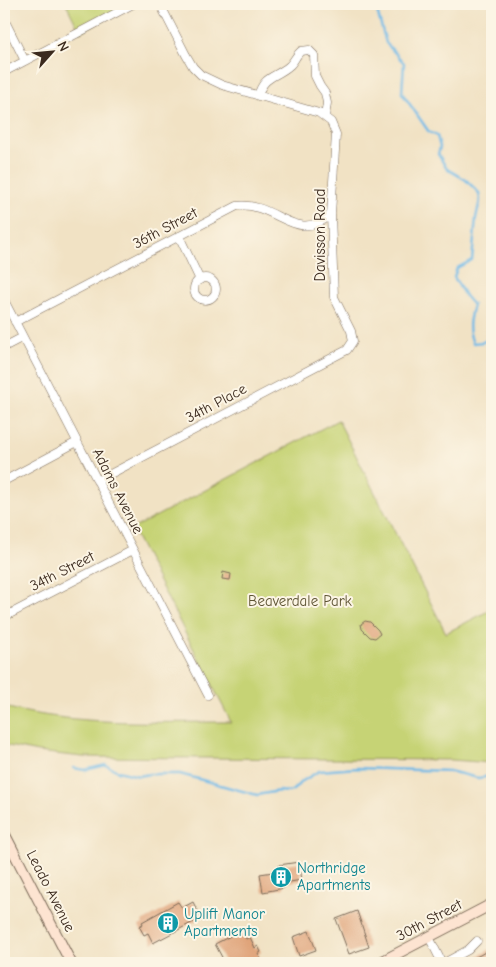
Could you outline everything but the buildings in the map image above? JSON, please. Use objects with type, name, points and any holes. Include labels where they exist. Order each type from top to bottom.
[{"type":"street","points":[[4,72],[133,4]]},
{"type":"street","points":[[160,4],[186,55],[193,67],[201,75],[222,85],[319,113],[326,117]]},
{"type":"street","points":[[4,19],[25,60]]},
{"type":"street","name":"Davisson Road","points":[[258,96],[261,86],[268,78],[290,65],[301,51],[308,50],[314,55],[315,76],[325,93],[327,103],[326,117],[331,122],[336,134],[331,214],[334,297],[353,336],[347,350]]},
{"type":"street","name":"36th Street","points":[[15,322],[230,209],[254,206],[304,226],[322,222],[331,214]]},
{"type":"street","points":[[179,236],[200,280]]},
{"type":"street","name":"Adams Avenue","points":[[4,300],[208,695]]},
{"type":"street","points":[[4,347],[23,337]]},
{"type":"street","name":"34th Place","points":[[98,481],[347,350]]},
{"type":"street","points":[[4,481],[77,442]]},
{"type":"street","name":"34th Street","points":[[4,616],[133,550]]},
{"type":"street","name":"Leado Avenue","points":[[4,833],[71,963]]},
{"type":"street","name":"30th Street","points":[[379,963],[492,904]]},
{"type":"street","points":[[429,937],[443,963],[468,950],[477,941]]},
{"type":"green space","points":[[66,4],[133,4],[80,32]]},
{"type":"green space","name":"Beaverdale Park","points":[[338,420],[446,633],[492,609],[492,763],[452,760],[83,757],[38,752],[4,745],[4,707],[60,717],[117,722],[231,722],[132,529]]},
{"type":"waterway","points":[[375,4],[386,43],[404,63],[402,93],[429,132],[437,136],[440,147],[438,154],[447,169],[466,180],[479,193],[480,200],[476,218],[472,260],[457,268],[454,277],[465,296],[473,305],[469,324],[473,343],[483,342],[492,337]]},
{"type":"waterway","points":[[74,768],[85,770],[106,765],[118,771],[139,776],[149,774],[180,774],[257,795],[279,791],[289,792],[319,771],[357,768],[449,771],[478,778],[492,776]]},
{"type":"place","name":"Northridge Apartments","points":[[281,877]]},
{"type":"place","name":"Uplift Manor Apartments","points":[[168,923]]}]
